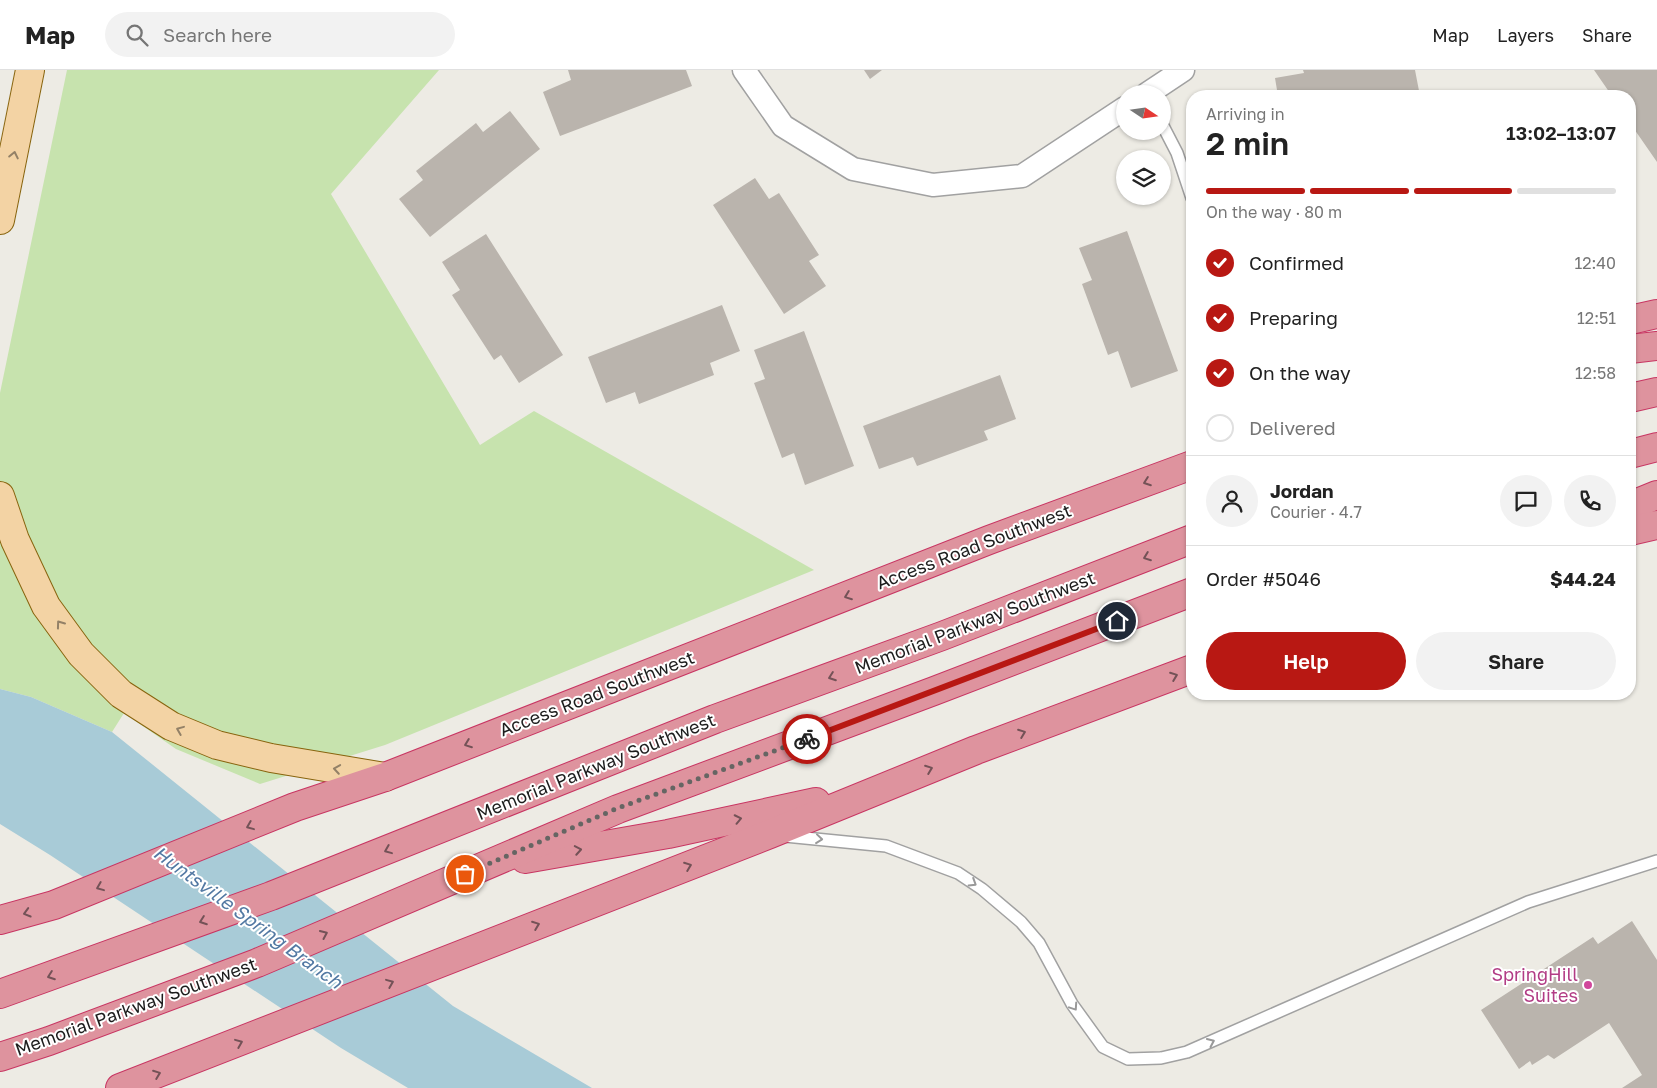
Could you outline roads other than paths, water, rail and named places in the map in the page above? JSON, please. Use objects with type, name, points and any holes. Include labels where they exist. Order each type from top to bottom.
[{"type":"highway","points":[[1636,319],[1657,314]]},
{"type":"highway","points":[[1636,348],[1657,346]]},
{"type":"highway","points":[[1636,397],[1657,392]]},
{"type":"highway","points":[[1636,452],[1657,447]]},
{"type":"highway","name":"Access Road Southwest","points":[[0,920],[54,905],[295,808],[385,777],[989,540],[1186,467]]},
{"type":"highway","points":[[1636,504],[1657,495]]},
{"type":"highway","points":[[1636,530],[1657,525]]},
{"type":"highway","name":"Memorial Parkway Southwest","points":[[0,994],[271,896],[715,720],[942,636],[1186,541]]},
{"type":"highway","name":"Memorial Parkway Southwest","points":[[0,1056],[49,1041],[257,963],[618,808],[934,691],[1186,594]]},
{"type":"highway","points":[[120,1088],[770,834],[884,787],[1186,671]]},
{"type":"highway","points":[[479,868],[668,834],[884,787]]},
{"type":"main road","points":[[0,220],[30,70]]},
{"type":"main road","points":[[0,496],[15,540],[46,606],[81,654],[121,694],[171,726],[217,745],[271,758],[385,777]]},
{"type":"street","points":[[744,70],[783,126],[791,131],[854,169],[933,185],[1022,176],[1116,114]]},
{"type":"street","points":[[1160,85],[1183,70]]},
{"type":"lane","points":[[1171,140],[1177,152],[1186,180]]},
{"type":"lane","points":[[770,834],[886,846],[958,873],[982,889],[1020,922],[1038,944],[1072,1004],[1103,1047],[1128,1059],[1162,1058],[1187,1052],[1528,902],[1657,861]]},
{"type":"water","name":"Huntsville Spring Branch","points":[[0,689],[31,697],[112,732],[453,1006],[592,1088],[408,1088],[341,1048],[50,855],[0,824]]},
{"type":"place","name":"SpringHill Suites","points":[[1588,985]]}]
